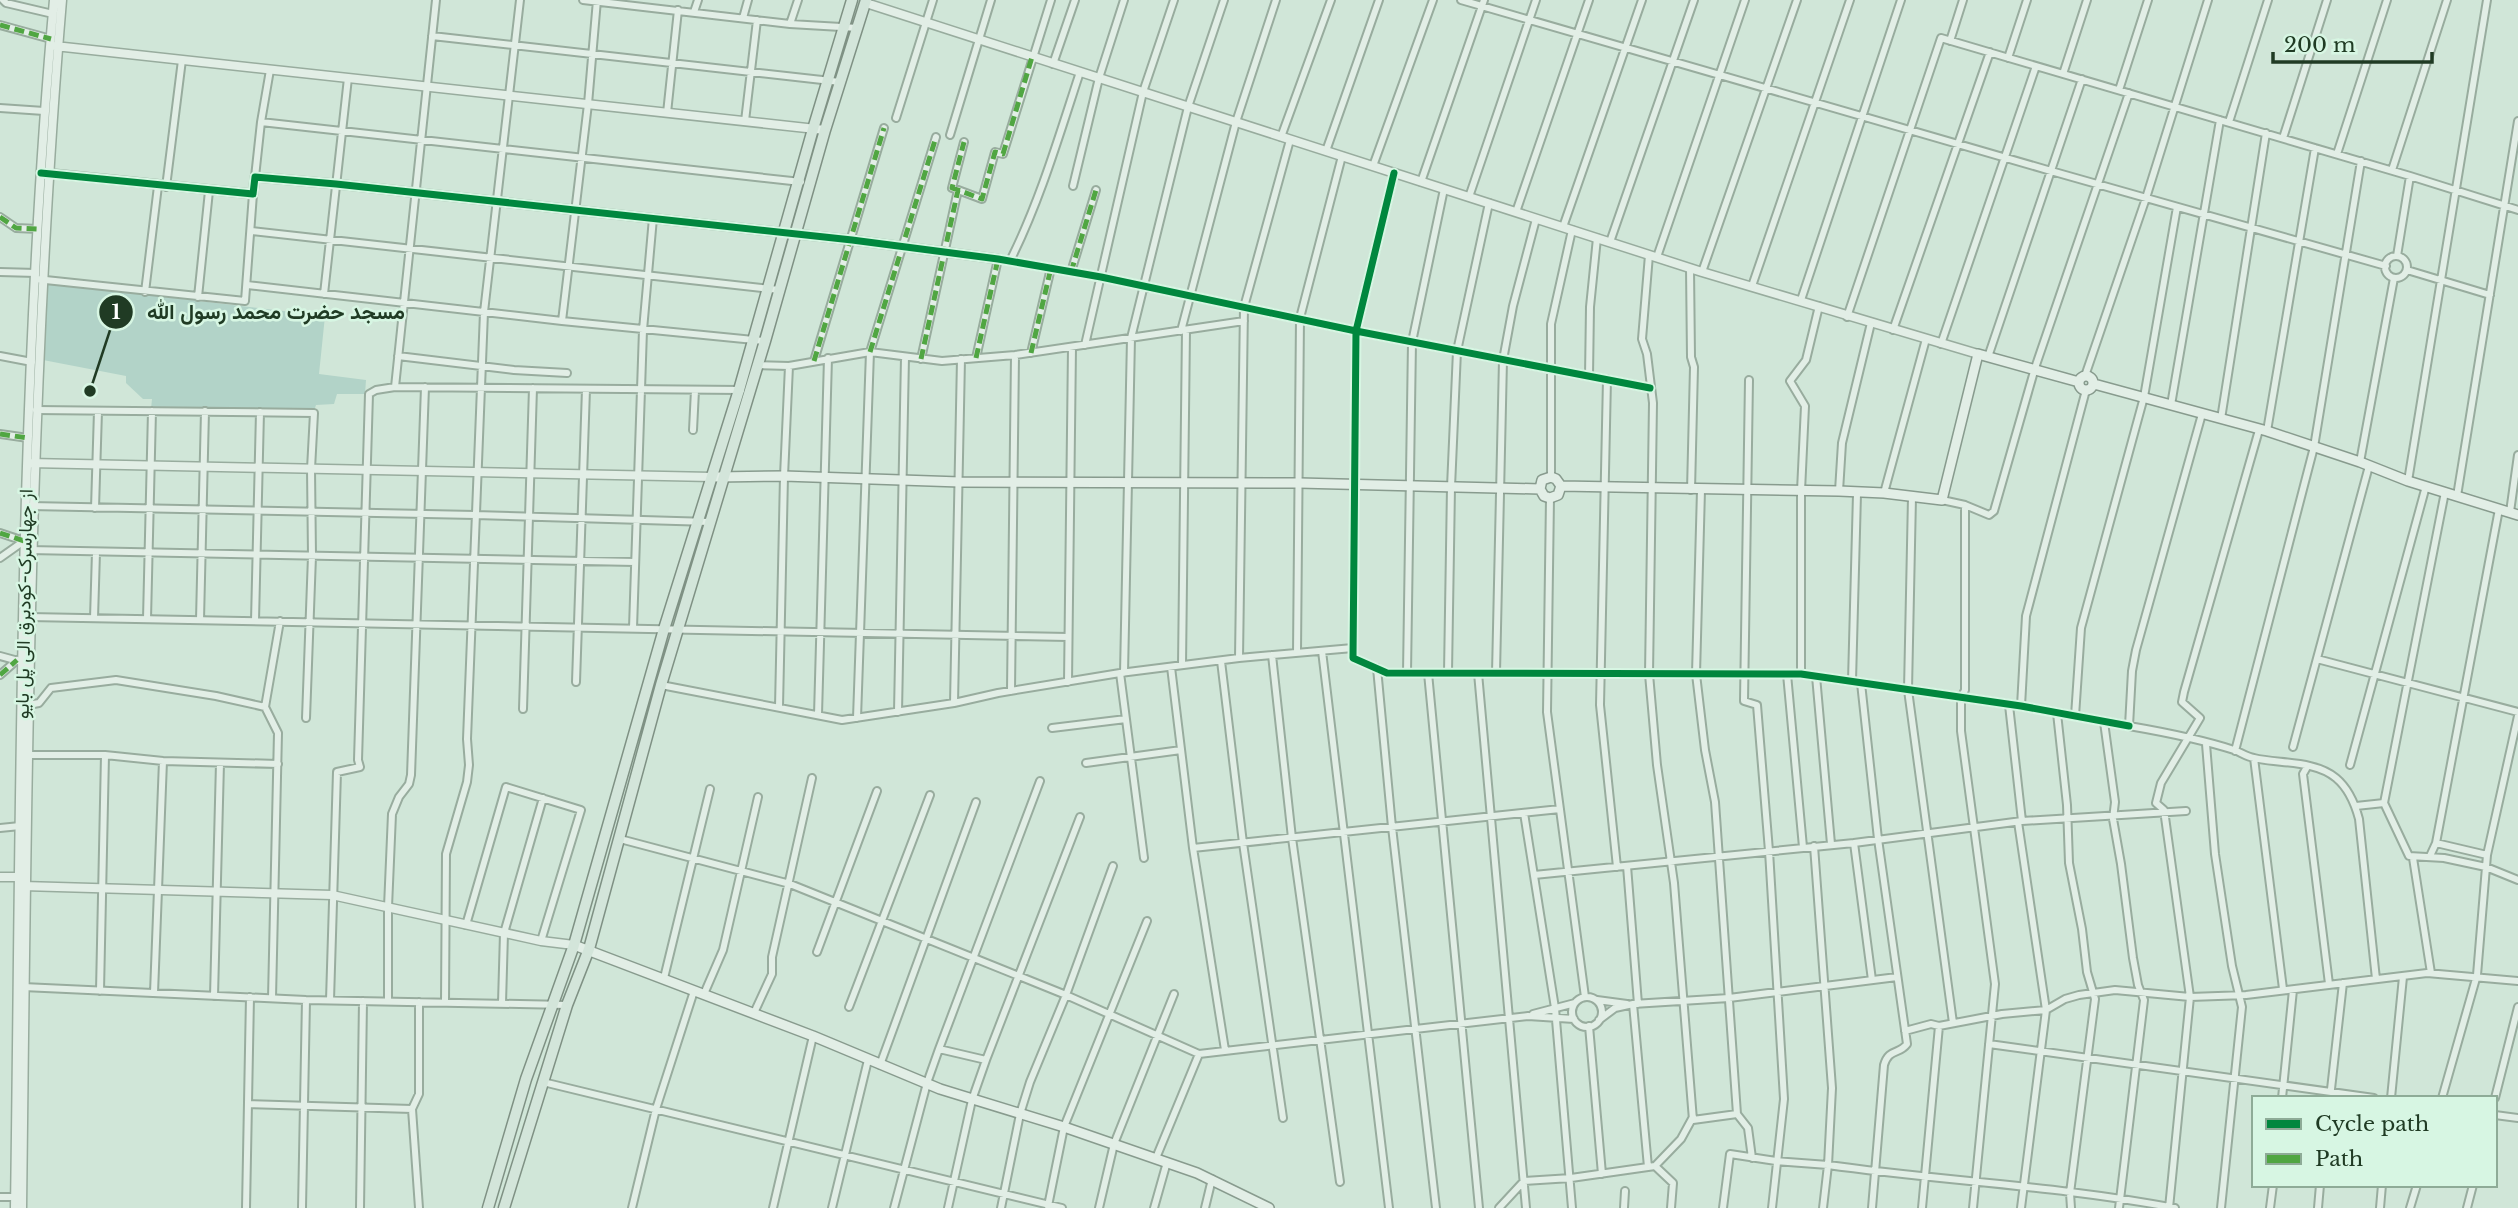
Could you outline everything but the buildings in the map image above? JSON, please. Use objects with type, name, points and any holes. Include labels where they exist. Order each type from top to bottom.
[{"type":"main road","points":[[488,1208],[526,1079],[574,945],[664,629],[712,477],[757,365],[768,289],[852,0]]},
{"type":"main road","points":[[504,1208],[567,1005],[589,949],[661,685],[724,478],[759,340],[779,290],[825,130],[866,2]]},
{"type":"main road","points":[[1561,486],[1839,491],[1942,500],[1983,355],[2082,379],[2092,379],[2090,387],[2144,397],[2263,430],[2408,481],[2514,514]]},
{"type":"main road","points":[[712,477],[784,476],[960,482],[1299,483],[1540,489]]},
{"type":"main road","points":[[1550,477],[1556,479],[1561,486],[1558,495],[1550,498],[1542,494],[1540,489],[1542,480],[1550,477]]},
{"type":"main road","points":[[574,945],[972,1100],[1064,1127],[1212,1179],[1257,1205],[1269,1208]]},
{"type":"street","points":[[3,0],[53,14]]},
{"type":"street","name":"از جهارسرک-کودبرق الی پل بایو","points":[[31,463],[28,438],[33,410],[32,362],[54,0]]},
{"type":"street","name":"از جهارسرک-کودبرق الی پل بایو","points":[[15,1208],[28,705],[28,546],[38,229],[45,173],[44,111],[62,0]]},
{"type":"street","points":[[395,387],[436,0]]},
{"type":"street","points":[[445,1002],[446,854],[467,782],[469,765],[467,739],[484,312],[520,0]]},
{"type":"street","points":[[583,0],[643,3],[790,24],[858,28]]},
{"type":"street","points":[[694,12],[698,0]]},
{"type":"street","points":[[743,18],[748,0]]},
{"type":"street","points":[[790,24],[798,0]]},
{"type":"street","points":[[896,118],[933,0]]},
{"type":"street","points":[[950,135],[990,0]]},
{"type":"street","points":[[964,142],[952,188],[982,199],[995,152],[1003,154],[1051,0]]},
{"type":"street","points":[[1053,64],[1075,0]]},
{"type":"street","points":[[1073,186],[1099,78],[1124,0]]},
{"type":"street","points":[[1085,345],[1143,92],[1174,0]]},
{"type":"street","points":[[1144,858],[1125,719],[1122,673],[1130,338],[1188,107],[1224,0]]},
{"type":"street","points":[[1182,665],[1183,331],[1236,122],[1276,0]]},
{"type":"street","points":[[1239,658],[1244,307],[1285,138],[1331,0]]},
{"type":"street","points":[[1326,151],[1379,0]]},
{"type":"street","points":[[1373,166],[1433,0]]},
{"type":"street","points":[[1461,0],[1483,3],[1529,20],[2051,172],[2386,265]]},
{"type":"street","points":[[1469,197],[1536,0]]},
{"type":"street","points":[[1516,212],[1589,0]]},
{"type":"street","points":[[1550,477],[1551,324],[1568,229],[1642,0]]},
{"type":"street","points":[[1610,242],[1694,0]]},
{"type":"street","points":[[1499,1208],[1524,1181],[1571,1178],[1651,1167],[1681,1139],[1693,1117],[1674,883],[1657,765],[1649,674],[1653,403],[1647,354],[1642,339],[1653,256],[1745,0]]},
{"type":"street","points":[[1702,272],[1797,0]]},
{"type":"street","points":[[1752,286],[1850,0]]},
{"type":"street","points":[[1801,300],[1901,0]]},
{"type":"street","points":[[1950,41],[1964,0]]},
{"type":"street","points":[[2008,58],[2027,0]]},
{"type":"street","points":[[2063,74],[2087,0]]},
{"type":"street","points":[[2119,90],[2148,0]]},
{"type":"street","points":[[2082,379],[2146,198],[2208,0]]},
{"type":"street","points":[[2229,122],[2268,0]]},
{"type":"street","points":[[2283,138],[2327,0]]},
{"type":"street","points":[[2337,154],[2387,0]]},
{"type":"street","points":[[2392,170],[2447,0]]},
{"type":"street","points":[[2408,481],[2487,0]]},
{"type":"street","points":[[562,321],[594,54],[597,1]]},
{"type":"street","points":[[866,2],[1702,272],[1983,355],[2051,172],[2082,79]]},
{"type":"street","points":[[1421,182],[1483,3]]},
{"type":"street","points":[[667,113],[678,10]]},
{"type":"street","points":[[745,121],[757,20]]},
{"type":"street","points":[[0,25],[53,43],[182,60],[825,130]]},
{"type":"street","points":[[432,37],[840,82]]},
{"type":"street","points":[[1847,317],[1941,38],[2392,170],[2518,210]]},
{"type":"street","points":[[1893,330],[1990,52]]},
{"type":"street","points":[[145,292],[182,60]]},
{"type":"street","points":[[1941,344],[2036,66]]},
{"type":"street","points":[[0,272],[145,292],[245,301],[253,194],[270,69]]},
{"type":"street","points":[[1010,261],[1048,171],[1080,72]]},
{"type":"street","points":[[324,294],[348,78]]},
{"type":"street","points":[[1942,500],[1989,514],[1994,511],[2035,368],[2129,93]]},
{"type":"street","points":[[0,108],[44,111]]},
{"type":"street","points":[[2171,405],[2220,120]]},
{"type":"street","points":[[2457,496],[2518,121]]},
{"type":"street","points":[[261,122],[810,183]]},
{"type":"street","points":[[814,361],[884,128]]},
{"type":"street","points":[[2221,419],[2266,133]]},
{"type":"street","points":[[857,718],[870,352],[936,136]]},
{"type":"street","points":[[1723,1208],[1730,1154],[1925,1177],[2023,1185],[2070,1193],[2120,1197],[2171,1208],[2190,997],[2164,810],[2156,803],[2159,790],[2200,718],[2182,702],[2184,692],[2263,430],[2315,148]]},
{"type":"street","points":[[1297,653],[1300,318],[1342,156]]},
{"type":"street","points":[[2235,751],[2314,447],[2361,161]]},
{"type":"street","points":[[45,173],[253,194]]},
{"type":"street","points":[[1394,173],[1356,331],[1353,658],[1387,673],[1801,674],[2021,706],[2187,737],[2254,758],[2288,761],[2325,771],[2337,778],[2356,806],[2375,979]]},
{"type":"street","points":[[2397,256],[2410,176]]},
{"type":"street","points":[[255,177],[576,209],[998,259],[1101,277],[1356,331],[1650,388]]},
{"type":"street","points":[[1407,673],[1412,342],[1444,189]]},
{"type":"street","points":[[921,359],[958,190]]},
{"type":"street","points":[[1071,272],[1096,190]]},
{"type":"street","points":[[198,297],[209,191]]},
{"type":"street","points":[[1448,673],[1451,487],[1457,351],[1489,203]]},
{"type":"street","points":[[2075,716],[2081,628],[2144,397],[2177,207]]},
{"type":"street","points":[[0,217],[16,228],[38,229]]},
{"type":"street","points":[[633,628],[643,330],[653,219]]},
{"type":"street","points":[[1496,673],[1503,359],[1513,306],[1536,219]]},
{"type":"street","points":[[252,231],[779,290]]},
{"type":"street","points":[[1589,376],[1590,307],[1597,238]]},
{"type":"street","points":[[2394,278],[2388,273],[2386,265],[2389,258],[2397,256],[2404,259],[2407,270]]},
{"type":"street","points":[[976,358],[998,259]]},
{"type":"street","points":[[1031,353],[1051,268]]},
{"type":"street","points":[[1690,268],[1691,357],[1695,367],[1696,674],[1704,750],[1715,802],[1737,1114],[1748,1128],[1752,1158]]},
{"type":"street","points":[[2407,270],[2490,295]]},
{"type":"street","points":[[2394,278],[2402,276],[2407,270]]},
{"type":"street","points":[[2293,747],[2365,464],[2394,278]]},
{"type":"street","points":[[247,285],[643,330],[759,340]]},
{"type":"street","points":[[1801,674],[1801,491],[1805,406],[1790,381],[1806,360],[1819,306]]},
{"type":"street","points":[[757,365],[789,366],[870,352],[921,359],[1015,355],[1244,321]]},
{"type":"street","points":[[1839,491],[1842,443],[1871,323]]},
{"type":"street","points":[[1884,493],[1926,339]]},
{"type":"street","points":[[1068,682],[1072,347]]},
{"type":"street","points":[[1011,691],[1015,355]]},
{"type":"street","points":[[0,356],[32,362]]},
{"type":"street","points":[[398,356],[514,370],[567,373]]},
{"type":"street","points":[[898,712],[905,357]]},
{"type":"street","points":[[818,715],[828,358]]},
{"type":"street","points":[[954,703],[961,359]]},
{"type":"street","points":[[779,707],[789,366]]},
{"type":"street","points":[[1607,380],[1600,705],[1617,867]]},
{"type":"street","points":[[1749,380],[1744,701],[1757,705],[1784,1099],[1772,1208]]},
{"type":"street","points":[[330,1000],[337,772],[360,767],[358,760],[369,394],[395,387],[745,390]]},
{"type":"street","points":[[388,1001],[392,814],[399,797],[409,784],[411,775],[425,387]]},
{"type":"street","points":[[2021,706],[2025,616],[2090,387]]},
{"type":"street","points":[[523,709],[533,388]]},
{"type":"street","points":[[576,682],[586,389]]},
{"type":"street","points":[[693,430],[695,390]]},
{"type":"street","points":[[33,410],[314,413],[306,718]]},
{"type":"street","points":[[96,508],[98,411]]},
{"type":"street","points":[[147,619],[152,411]]},
{"type":"street","points":[[200,620],[205,411]]},
{"type":"street","points":[[255,621],[260,412]]},
{"type":"street","points":[[2129,726],[2136,650],[2202,414]]},
{"type":"street","points":[[0,434],[28,438]]},
{"type":"street","points":[[2514,514],[2518,455]]},
{"type":"street","points":[[31,463],[712,477]]},
{"type":"street","points":[[2350,765],[2426,486]]},
{"type":"street","points":[[2445,492],[2384,803],[2409,856],[2430,856],[2486,867],[2518,880]]},
{"type":"street","points":[[1852,681],[1857,494]]},
{"type":"street","points":[[1912,497],[1908,690],[1953,1023]]},
{"type":"street","points":[[1550,498],[1547,712],[1584,997]]},
{"type":"street","points":[[1965,505],[1965,690],[1961,698],[1961,731],[1996,984],[1973,1208]]},
{"type":"street","points":[[29,506],[475,514],[710,522]]},
{"type":"street","points":[[2430,856],[2436,843],[2499,509]]},
{"type":"street","points":[[0,534],[28,546],[96,552],[635,562]]},
{"type":"street","points":[[0,558],[28,546]]},
{"type":"street","points":[[94,618],[96,552]]},
{"type":"street","points":[[27,617],[1068,637]]},
{"type":"street","name":"از جهارسرک-کودبرق الی پل بایو","points":[[23,882],[20,826],[20,661],[27,617]]},
{"type":"street","points":[[272,998],[278,733],[265,707],[280,621]]},
{"type":"street","points":[[661,685],[842,720],[1122,673],[1239,658],[1353,648]]},
{"type":"street","points":[[1322,651],[1389,1208]]},
{"type":"street","points":[[1272,655],[1292,838],[1340,1182]]},
{"type":"street","points":[[0,656],[20,661]]},
{"type":"street","points":[[2317,659],[2518,714],[2487,855],[2477,975],[2443,1096]]},
{"type":"street","points":[[0,675],[20,661]]},
{"type":"street","points":[[1221,661],[1243,843],[1283,1118]]},
{"type":"street","points":[[1171,667],[1193,848],[1225,1050]]},
{"type":"street","points":[[1377,668],[1392,827],[1436,1208]]},
{"type":"street","points":[[1428,673],[1479,1208]]},
{"type":"street","points":[[1478,673],[1526,1208]]},
{"type":"street","points":[[1787,674],[1803,847]]},
{"type":"street","points":[[1816,676],[1831,844]]},
{"type":"street","points":[[28,705],[39,703],[51,688],[107,680],[216,696],[265,707]]},
{"type":"street","points":[[1861,683],[1878,839],[1906,1046],[1886,1057],[1884,1065],[1872,1208]]},
{"type":"street","points":[[2009,705],[2020,822],[2046,1010],[2021,1208]]},
{"type":"street","points":[[2057,713],[2067,805],[2069,863],[2087,972],[2095,999],[2070,1193],[2071,1208]]},
{"type":"street","points":[[1052,728],[1125,719]]},
{"type":"street","points":[[2104,722],[2115,802],[2112,816],[2133,958],[2144,1000],[2119,1208]]},
{"type":"street","points":[[2206,744],[2215,854],[2232,966],[2240,995],[2241,1025],[2221,1208]]},
{"type":"street","points":[[1086,763],[1181,750]]},
{"type":"street","points":[[27,755],[105,755],[163,761],[278,764]]},
{"type":"street","points":[[100,990],[105,755]]},
{"type":"street","points":[[2254,758],[2283,989]]},
{"type":"street","points":[[154,993],[163,761]]},
{"type":"street","points":[[214,996],[220,763]]},
{"type":"street","points":[[2307,767],[2304,775],[2329,984]]},
{"type":"street","points":[[754,1013],[772,974],[772,957],[811,778]]},
{"type":"street","points":[[894,1208],[927,1083],[1040,781]]},
{"type":"street","points":[[466,925],[506,787],[581,810],[541,942]]},
{"type":"street","points":[[664,978],[710,789]]},
{"type":"street","points":[[817,952],[877,791]]},
{"type":"street","points":[[849,1007],[930,795]]},
{"type":"street","points":[[632,1208],[656,1109],[699,993],[723,950],[758,797]]},
{"type":"street","points":[[502,1003],[504,933],[543,798]]},
{"type":"street","points":[[880,1065],[976,802]]},
{"type":"street","points":[[2356,806],[2384,803]]},
{"type":"street","points":[[1193,848],[1560,809]]},
{"type":"street","points":[[1534,875],[1854,843],[2066,817],[2186,811]]},
{"type":"street","points":[[1524,813],[1555,1008],[1572,1208]]},
{"type":"street","points":[[948,1208],[972,1100],[1080,817]]},
{"type":"street","points":[[0,828],[20,826]]},
{"type":"street","points":[[620,839],[790,884],[1066,995],[1199,1054],[1528,1016],[1574,1020],[1589,1026],[1615,1008],[1635,1004],[1729,998],[1897,977]]},
{"type":"street","points":[[1854,843],[1872,980]]},
{"type":"street","points":[[2436,843],[2487,855]]},
{"type":"street","points":[[1814,846],[1832,1088],[1823,1208]]},
{"type":"street","points":[[2413,858],[2431,973]]},
{"type":"street","points":[[1001,1208],[1020,1114],[1030,1083],[1066,995],[1113,866]]},
{"type":"street","points":[[1627,866],[1635,1004],[1651,1167],[1673,1184],[1671,1208]]},
{"type":"street","points":[[0,877],[23,882],[158,890],[332,895],[541,942],[574,945]]},
{"type":"street","points":[[1048,1206],[1064,1127],[1147,921]]},
{"type":"street","points":[[1905,1031],[1931,1024],[1939,1026],[2046,1010],[2065,999],[2115,990],[2190,997],[2240,995],[2431,973],[2477,975],[2518,981]]},
{"type":"street","points":[[2391,1096],[2403,977]]},
{"type":"street","points":[[1989,1044],[2283,1085],[2331,1095],[2343,983]]},
{"type":"street","points":[[21,987],[306,1000],[567,1005]]},
{"type":"street","name":"از جهارسرک-کودبرق الی پل بایو","points":[[21,987],[22,1208]]},
{"type":"street","points":[[2282,1096],[2293,990]]},
{"type":"street","points":[[1099,1208],[1114,1144],[1174,994]]},
{"type":"street","points":[[246,1208],[250,997]]},
{"type":"street","points":[[1528,1016],[1575,1003],[1584,997],[1635,1004]]},
{"type":"street","points":[[1596,999],[1602,1009],[1599,1020]]},
{"type":"street","points":[[302,1208],[306,1000]]},
{"type":"street","points":[[360,1208],[363,1001]]},
{"type":"street","points":[[419,1002],[419,1094],[412,1110],[419,1208]]},
{"type":"street","points":[[1574,1020],[1572,1008],[1575,1003]]},
{"type":"street","points":[[2496,1096],[2518,1007]]},
{"type":"street","points":[[1589,1026],[1601,1174]]},
{"type":"street","points":[[1922,1208],[1939,1026]]},
{"type":"street","points":[[773,1208],[813,1036]]},
{"type":"street","points":[[939,1049],[986,1060]]},
{"type":"street","points":[[1156,1158],[1199,1054]]},
{"type":"street","points":[[832,1208],[867,1060]]},
{"type":"street","points":[[543,1082],[1062,1208]]},
{"type":"street","points":[[248,1104],[412,1110]]},
{"type":"street","points":[[1693,1117],[1693,1120],[1737,1114]]},
{"type":"street","points":[[2497,1115],[2518,1118]]},
{"type":"street","points":[[1154,1208],[1167,1162]]},
{"type":"street","points":[[1205,1208],[1212,1179]]},
{"type":"street","points":[[2270,1208],[2273,1187]]},
{"type":"street","points":[[2318,1208],[2320,1187]]},
{"type":"street","points":[[2380,1208],[2382,1187]]},
{"type":"street","points":[[2410,1208],[2416,1187]]},
{"type":"street","points":[[2467,1208],[2472,1187]]},
{"type":"street","points":[[1625,1208],[1626,1191]]},
{"type":"street","points":[[0,1197],[15,1197]]},
{"type":"shaded area","points":[[46,283],[325,316],[319,374],[366,380],[365,394],[337,394],[334,404],[316,405],[314,411],[151,409],[152,399],[143,399],[126,383],[126,376],[43,360]]},
{"type":"marked path","points":[[0,25],[51,39]]},
{"type":"marked path","points":[[921,359],[958,190],[982,199],[995,152],[1003,154],[1032,57]]},
{"type":"marked path","points":[[814,361],[884,128]]},
{"type":"marked path","points":[[870,352],[936,137]]},
{"type":"marked path","points":[[958,190],[952,188],[964,142]]},
{"type":"marked path","points":[[1071,272],[1096,190]]},
{"type":"marked path","points":[[0,217],[16,228],[38,229]]},
{"type":"marked path","points":[[976,358],[998,259]]},
{"type":"marked path","points":[[1031,353],[1051,268]]},
{"type":"marked path","points":[[0,434],[28,438]]},
{"type":"marked path","points":[[0,533],[24,541]]},
{"type":"marked path","points":[[0,675],[17,660]]},
{"type":"cycle path","points":[[41,173],[253,194],[255,177],[336,184],[852,240],[998,259],[1101,277],[1356,331],[1650,388]]},
{"type":"cycle path","points":[[1394,173],[1356,331],[1353,658],[1387,673],[1801,674],[2021,706],[2129,726]]},
{"type":"place","name":"مسجد حضرت محمد رسول الله","points":[[90,391]]}]
